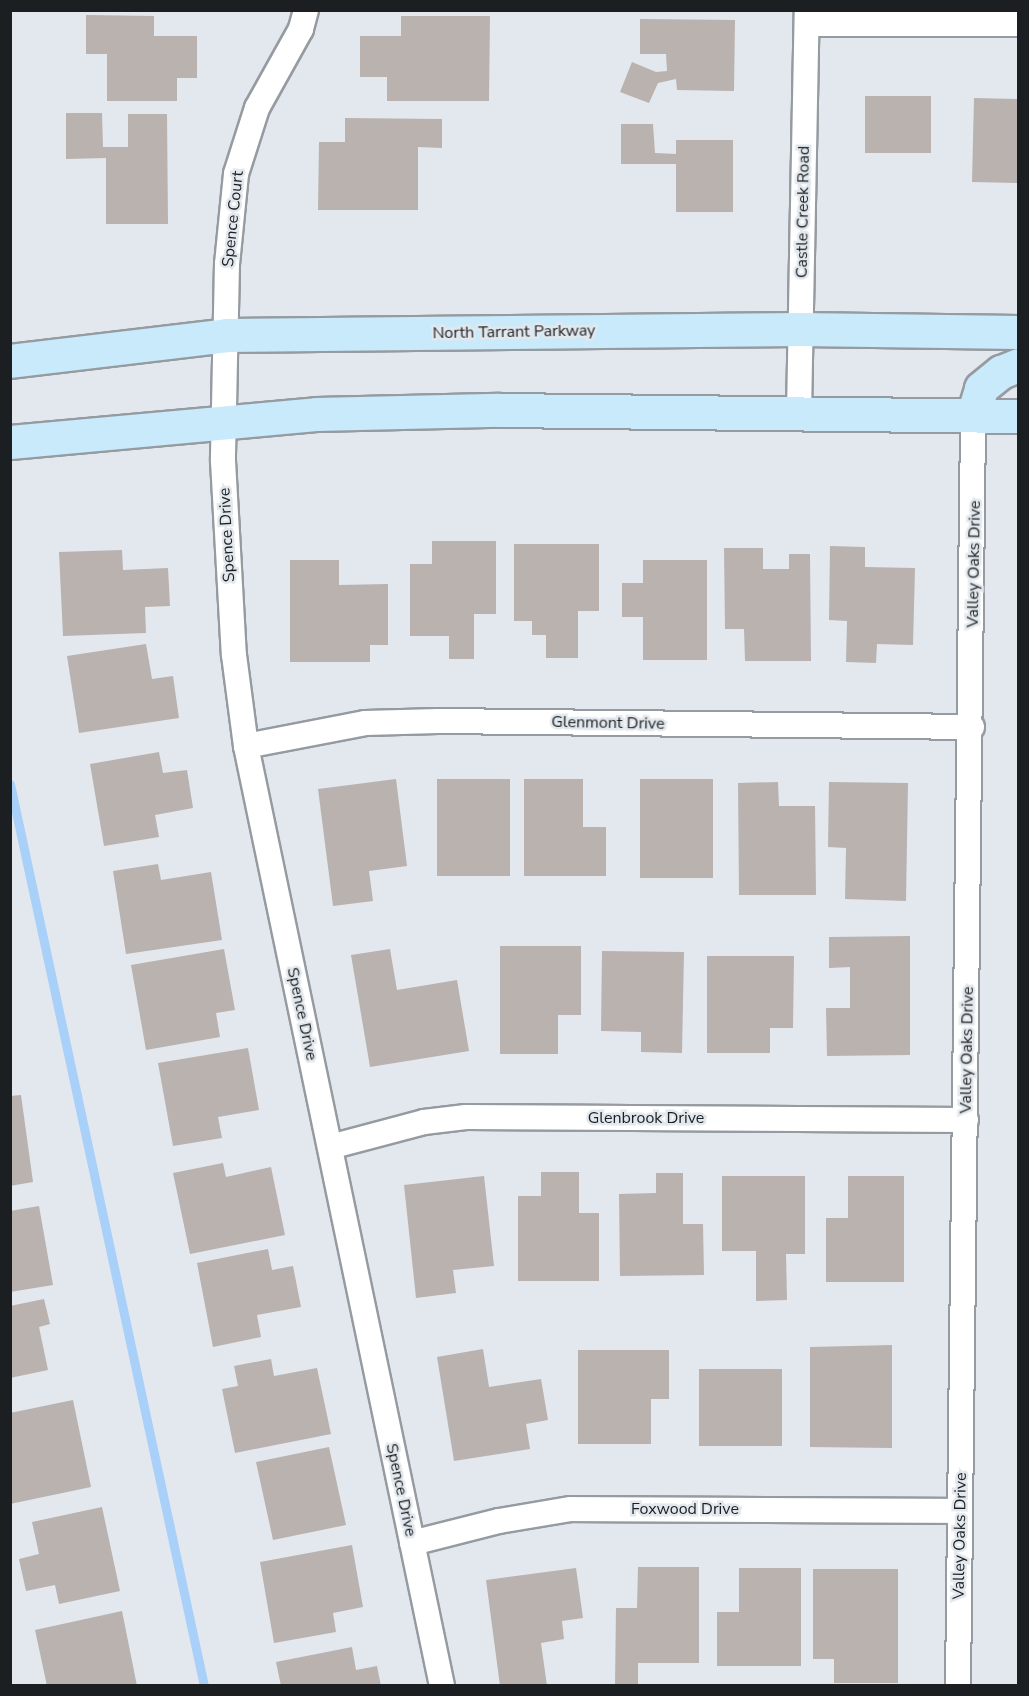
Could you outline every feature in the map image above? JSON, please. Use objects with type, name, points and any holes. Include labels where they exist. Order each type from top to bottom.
[{"type":"main road","name":"North Tarrant Parkway","points":[[10,361],[227,334],[800,329],[1018,332]]},
{"type":"main road","points":[[973,415],[981,388],[1001,372],[1018,365]]},
{"type":"main road","points":[[10,442],[316,414],[499,410],[1018,416]]},
{"type":"street","name":"Spence Court","points":[[227,334],[227,264],[236,174],[257,108],[301,29],[306,10]]},
{"type":"street","points":[[807,17],[1018,24]]},
{"type":"street","name":"Castle Creek Road","points":[[799,413],[807,17]]},
{"type":"street","name":"Spence Drive","points":[[227,334],[224,421],[234,655],[246,746],[442,1686]]},
{"type":"street","name":"Valley Oaks Drive","points":[[958,1686],[972,727],[973,415]]},
{"type":"street","name":"Glenmont Drive","points":[[246,746],[365,723],[428,721],[972,727]]},
{"type":"street","name":"Glenbrook Drive","points":[[330,1147],[424,1122],[466,1117],[966,1120]]},
{"type":"street","name":"Foxwood Drive","points":[[412,1543],[499,1521],[571,1509],[960,1511]]},
{"type":"building","points":[[86,15],[154,16],[154,36],[197,36],[197,78],[177,78],[177,101],[107,101],[107,54],[86,54]]},
{"type":"building","points":[[401,16],[490,16],[489,101],[387,101],[387,77],[360,77],[360,36],[401,36]]},
{"type":"building","points":[[640,19],[735,20],[734,91],[677,90],[676,79],[658,83],[649,103],[620,92],[632,62],[656,72],[667,71],[666,54],[640,54]]},
{"type":"building","points":[[865,96],[931,96],[931,153],[865,153]]},
{"type":"building","points":[[974,98],[1018,99],[1017,183],[972,182]]},
{"type":"building","points":[[66,113],[102,113],[103,147],[128,147],[128,114],[167,114],[168,224],[106,224],[106,158],[66,159]]},
{"type":"building","points":[[345,118],[442,119],[442,148],[418,147],[418,210],[318,210],[319,142],[345,142]]},
{"type":"building","points":[[621,124],[653,124],[655,153],[676,154],[676,140],[733,140],[733,212],[676,212],[676,164],[621,164]]},
{"type":"building","points":[[432,541],[496,541],[496,614],[474,614],[474,659],[449,659],[449,636],[410,636],[410,564],[432,564]]},
{"type":"building","points":[[514,544],[599,544],[599,611],[578,611],[578,658],[546,658],[546,635],[532,635],[532,621],[514,621]]},
{"type":"building","points":[[830,546],[865,547],[865,567],[915,568],[913,645],[877,644],[876,663],[846,662],[847,621],[829,620]]},
{"type":"building","points":[[724,548],[763,548],[763,569],[789,569],[789,554],[810,554],[811,661],[745,661],[744,629],[725,629]]},
{"type":"building","points":[[122,550],[123,570],[168,568],[170,606],[145,607],[146,633],[63,636],[59,552]]},
{"type":"building","points":[[290,560],[339,560],[339,585],[388,584],[388,645],[370,645],[370,662],[290,662]]},
{"type":"building","points":[[643,560],[707,560],[707,660],[643,660],[643,617],[622,617],[622,583],[643,583]]},
{"type":"building","points":[[146,644],[152,679],[173,676],[179,718],[79,733],[67,656]]},
{"type":"building","points":[[159,752],[163,773],[187,770],[193,808],[155,815],[159,837],[104,846],[90,764]]},
{"type":"building","points":[[396,779],[407,866],[369,871],[373,901],[333,906],[318,789]]},
{"type":"building","points":[[437,779],[510,779],[510,876],[437,876]]},
{"type":"building","points":[[524,779],[583,779],[583,827],[606,827],[606,876],[524,876]]},
{"type":"building","points":[[640,779],[713,779],[713,878],[640,878]]},
{"type":"building","points":[[778,782],[779,806],[815,806],[816,895],[739,895],[738,783]]},
{"type":"building","points":[[829,782],[908,783],[906,901],[845,899],[846,848],[828,847]]},
{"type":"building","points":[[158,864],[161,880],[211,872],[222,940],[126,954],[113,871]]},
{"type":"building","points":[[910,936],[910,1055],[827,1056],[826,1008],[850,1008],[850,967],[829,968],[829,937]]},
{"type":"building","points":[[500,946],[581,946],[581,1015],[558,1015],[558,1054],[500,1054]]},
{"type":"building","points":[[224,949],[235,1010],[216,1013],[220,1037],[146,1050],[131,965]]},
{"type":"building","points":[[390,949],[397,990],[457,980],[469,1051],[370,1067],[351,955]]},
{"type":"building","points":[[602,951],[684,952],[682,1053],[641,1052],[641,1032],[601,1031]]},
{"type":"building","points":[[707,956],[794,956],[793,1028],[770,1028],[770,1053],[707,1053]]},
{"type":"building","points":[[248,1048],[259,1110],[218,1117],[222,1138],[173,1146],[158,1063]]},
{"type":"building","points":[[21,1095],[33,1182],[10,1186],[10,1096]]},
{"type":"building","points":[[223,1163],[226,1177],[271,1167],[285,1235],[190,1254],[173,1173]]},
{"type":"building","points":[[541,1172],[579,1172],[579,1213],[599,1213],[599,1281],[518,1281],[518,1196],[541,1196]]},
{"type":"building","points":[[656,1173],[683,1173],[683,1224],[703,1224],[704,1275],[620,1276],[619,1194],[656,1193]]},
{"type":"building","points":[[484,1176],[494,1266],[453,1270],[456,1293],[416,1298],[404,1185]]},
{"type":"building","points":[[722,1176],[805,1176],[805,1254],[786,1254],[787,1300],[756,1301],[756,1251],[722,1251]]},
{"type":"building","points":[[848,1176],[904,1176],[904,1282],[826,1282],[826,1218],[848,1218]]},
{"type":"building","points":[[39,1206],[53,1285],[10,1292],[10,1211]]},
{"type":"building","points":[[268,1249],[272,1270],[293,1266],[301,1307],[257,1315],[261,1337],[213,1347],[197,1263]]},
{"type":"building","points":[[44,1299],[50,1324],[39,1327],[48,1370],[10,1378],[10,1306]]},
{"type":"building","points":[[892,1345],[892,1448],[810,1447],[810,1347]]},
{"type":"building","points":[[483,1349],[489,1387],[541,1379],[548,1420],[526,1424],[530,1449],[454,1461],[437,1357]]},
{"type":"building","points":[[578,1350],[669,1350],[669,1399],[651,1399],[651,1444],[578,1444]]},
{"type":"building","points":[[271,1359],[274,1376],[317,1368],[331,1434],[235,1453],[222,1389],[238,1386],[234,1366]]},
{"type":"building","points":[[699,1369],[782,1369],[782,1446],[699,1446]]},
{"type":"building","points":[[73,1400],[91,1487],[10,1504],[10,1413]]},
{"type":"building","points":[[329,1447],[346,1525],[273,1540],[256,1462]]},
{"type":"building","points":[[102,1507],[120,1591],[59,1604],[55,1585],[26,1591],[19,1559],[39,1554],[32,1522]]},
{"type":"building","points":[[352,1545],[363,1607],[333,1613],[336,1632],[274,1643],[260,1562]]},
{"type":"building","points":[[638,1567],[699,1567],[699,1663],[638,1663],[638,1686],[615,1686],[616,1608],[637,1608]]},
{"type":"building","points":[[576,1568],[583,1618],[562,1621],[564,1639],[541,1643],[547,1686],[500,1686],[486,1580]]},
{"type":"building","points":[[739,1568],[801,1568],[801,1666],[717,1666],[717,1612],[739,1612]]},
{"type":"building","points":[[813,1569],[898,1569],[898,1683],[834,1683],[834,1659],[813,1659]]},
{"type":"building","points":[[122,1611],[137,1686],[47,1686],[35,1630]]},
{"type":"building","points":[[352,1647],[356,1670],[377,1666],[381,1686],[281,1686],[276,1662]]},
{"type":"waterway","points":[[10,784],[204,1686]]}]
